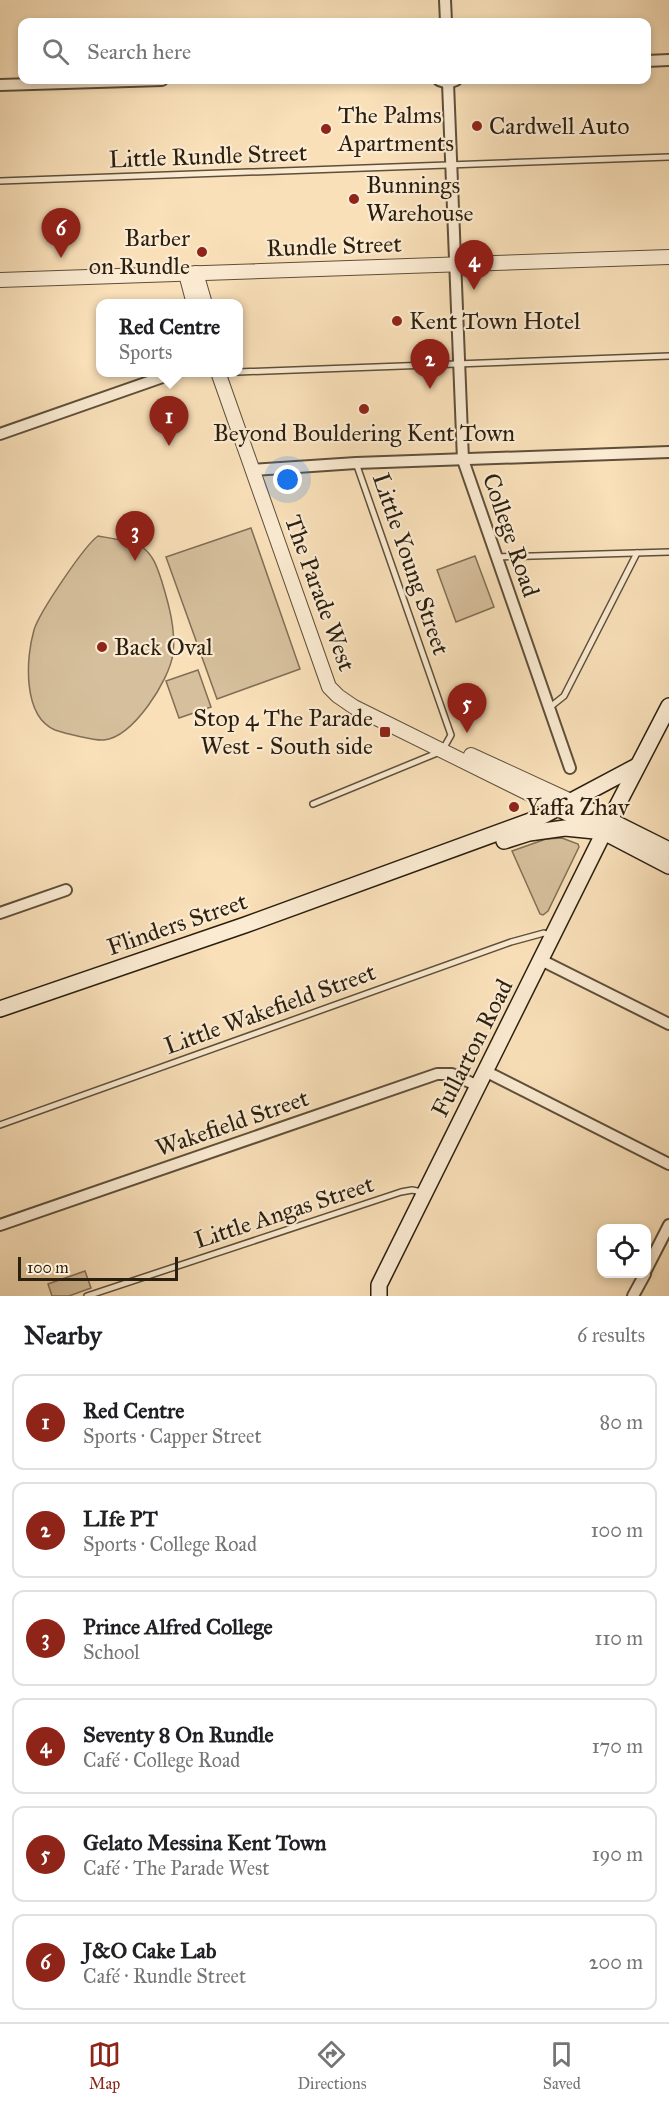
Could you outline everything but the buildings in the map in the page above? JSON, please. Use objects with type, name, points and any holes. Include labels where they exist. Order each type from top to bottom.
[{"type":"main road","name":"Fullarton Road","points":[[368,1296],[379,1290],[424,1193],[669,706]]},
{"type":"main road","name":"Flinders Street","points":[[0,1009],[245,925],[542,817],[637,766]]},
{"type":"main road","points":[[564,805],[607,826],[669,850]]},
{"type":"main road","name":"Flinders Street","points":[[368,880],[529,833],[607,826]]},
{"type":"main road","points":[[607,826],[669,866]]},
{"type":"main road","points":[[565,828],[586,838],[594,853]]},
{"type":"street","points":[[446,0],[446,18]]},
{"type":"street","points":[[651,61],[669,60]]},
{"type":"street","points":[[0,85],[32,84]]},
{"type":"street","name":"College Road","points":[[448,84],[463,460],[570,768]]},
{"type":"street","name":"Rundle Street","points":[[0,280],[669,257]]},
{"type":"street","points":[[191,273],[194,299]]},
{"type":"street","points":[[191,273],[203,299]]},
{"type":"street","points":[[0,434],[163,377]]},
{"type":"street","name":"The Parade West","points":[[228,377],[256,470],[329,687],[354,707],[564,805]]},
{"type":"street","points":[[256,470],[669,452]]},
{"type":"street","points":[[0,913],[66,890]]},
{"type":"street","points":[[541,960],[669,1024]]},
{"type":"street","points":[[486,1071],[669,1164]]},
{"type":"street","name":"Wakefield Street","points":[[0,1225],[437,1074],[452,1074],[478,1086]]},
{"type":"street","points":[[651,1262],[669,1225]]},
{"type":"street","points":[[633,1296],[643,1278]]},
{"type":"lane","name":"Little Rundle Street","points":[[0,181],[669,157]]},
{"type":"lane","points":[[243,372],[669,356]]},
{"type":"lane","name":"Little Young Street","points":[[356,464],[452,735],[444,748]]},
{"type":"lane","points":[[497,557],[669,552]]},
{"type":"lane","points":[[549,708],[564,696],[637,553]]},
{"type":"lane","points":[[313,804],[444,748]]},
{"type":"lane","name":"Little Wakefield Street","points":[[0,1125],[511,942],[544,933],[553,937]]},
{"type":"lane","name":"Little Angas Street","points":[[87,1296],[401,1192],[412,1190],[424,1193]]},
{"type":"shaded area","points":[[251,528],[300,669],[217,699],[166,557]]},
{"type":"shaded area","name":"Back Oval","points":[[98,536],[133,543],[150,554],[165,591],[174,636],[170,665],[148,706],[126,729],[115,737],[104,740],[55,730],[44,723],[32,699],[28,670],[31,641],[38,621],[73,566]]},
{"type":"shaded area","points":[[475,556],[494,607],[456,622],[437,570]]},
{"type":"shaded area","points":[[198,670],[211,707],[179,718],[166,681]]},
{"type":"shaded area","points":[[562,838],[578,844],[579,847],[548,911],[543,915],[540,914],[512,851],[546,839]]},
{"type":"shaded area","points":[[85,1271],[91,1288],[69,1296],[52,1296],[48,1284]]},
{"type":"place","name":"Cardwell Auto","points":[[477,126]]},
{"type":"place","name":"The Palms Apartments","points":[[326,129]]},
{"type":"place","name":"Bunnings Warehouse","points":[[354,199]]},
{"type":"place","name":"Barber on Rundle","points":[[202,252]]},
{"type":"place","name":"J&O Cake Lab","points":[[61,258]]},
{"type":"place","name":"Seventy 8 On Rundle","points":[[474,290]]},
{"type":"place","name":"Kent Town Hotel","points":[[397,321]]},
{"type":"place","name":"LIfe PT","points":[[430,389]]},
{"type":"place","name":"Beyond Bouldering Kent Town","points":[[364,409]]},
{"type":"place","name":"Red Centre","points":[[169,446]]},
{"type":"place","name":"Prince Alfred College","points":[[135,561]]},
{"type":"place","name":"Back Oval","points":[[102,647]]},
{"type":"place","name":"Stop 4 The Parade West - South side","points":[[385,732]]},
{"type":"place","name":"Gelato Messina Kent Town","points":[[467,733]]},
{"type":"place","name":"Yaffa Zhav","points":[[514,807]]}]
